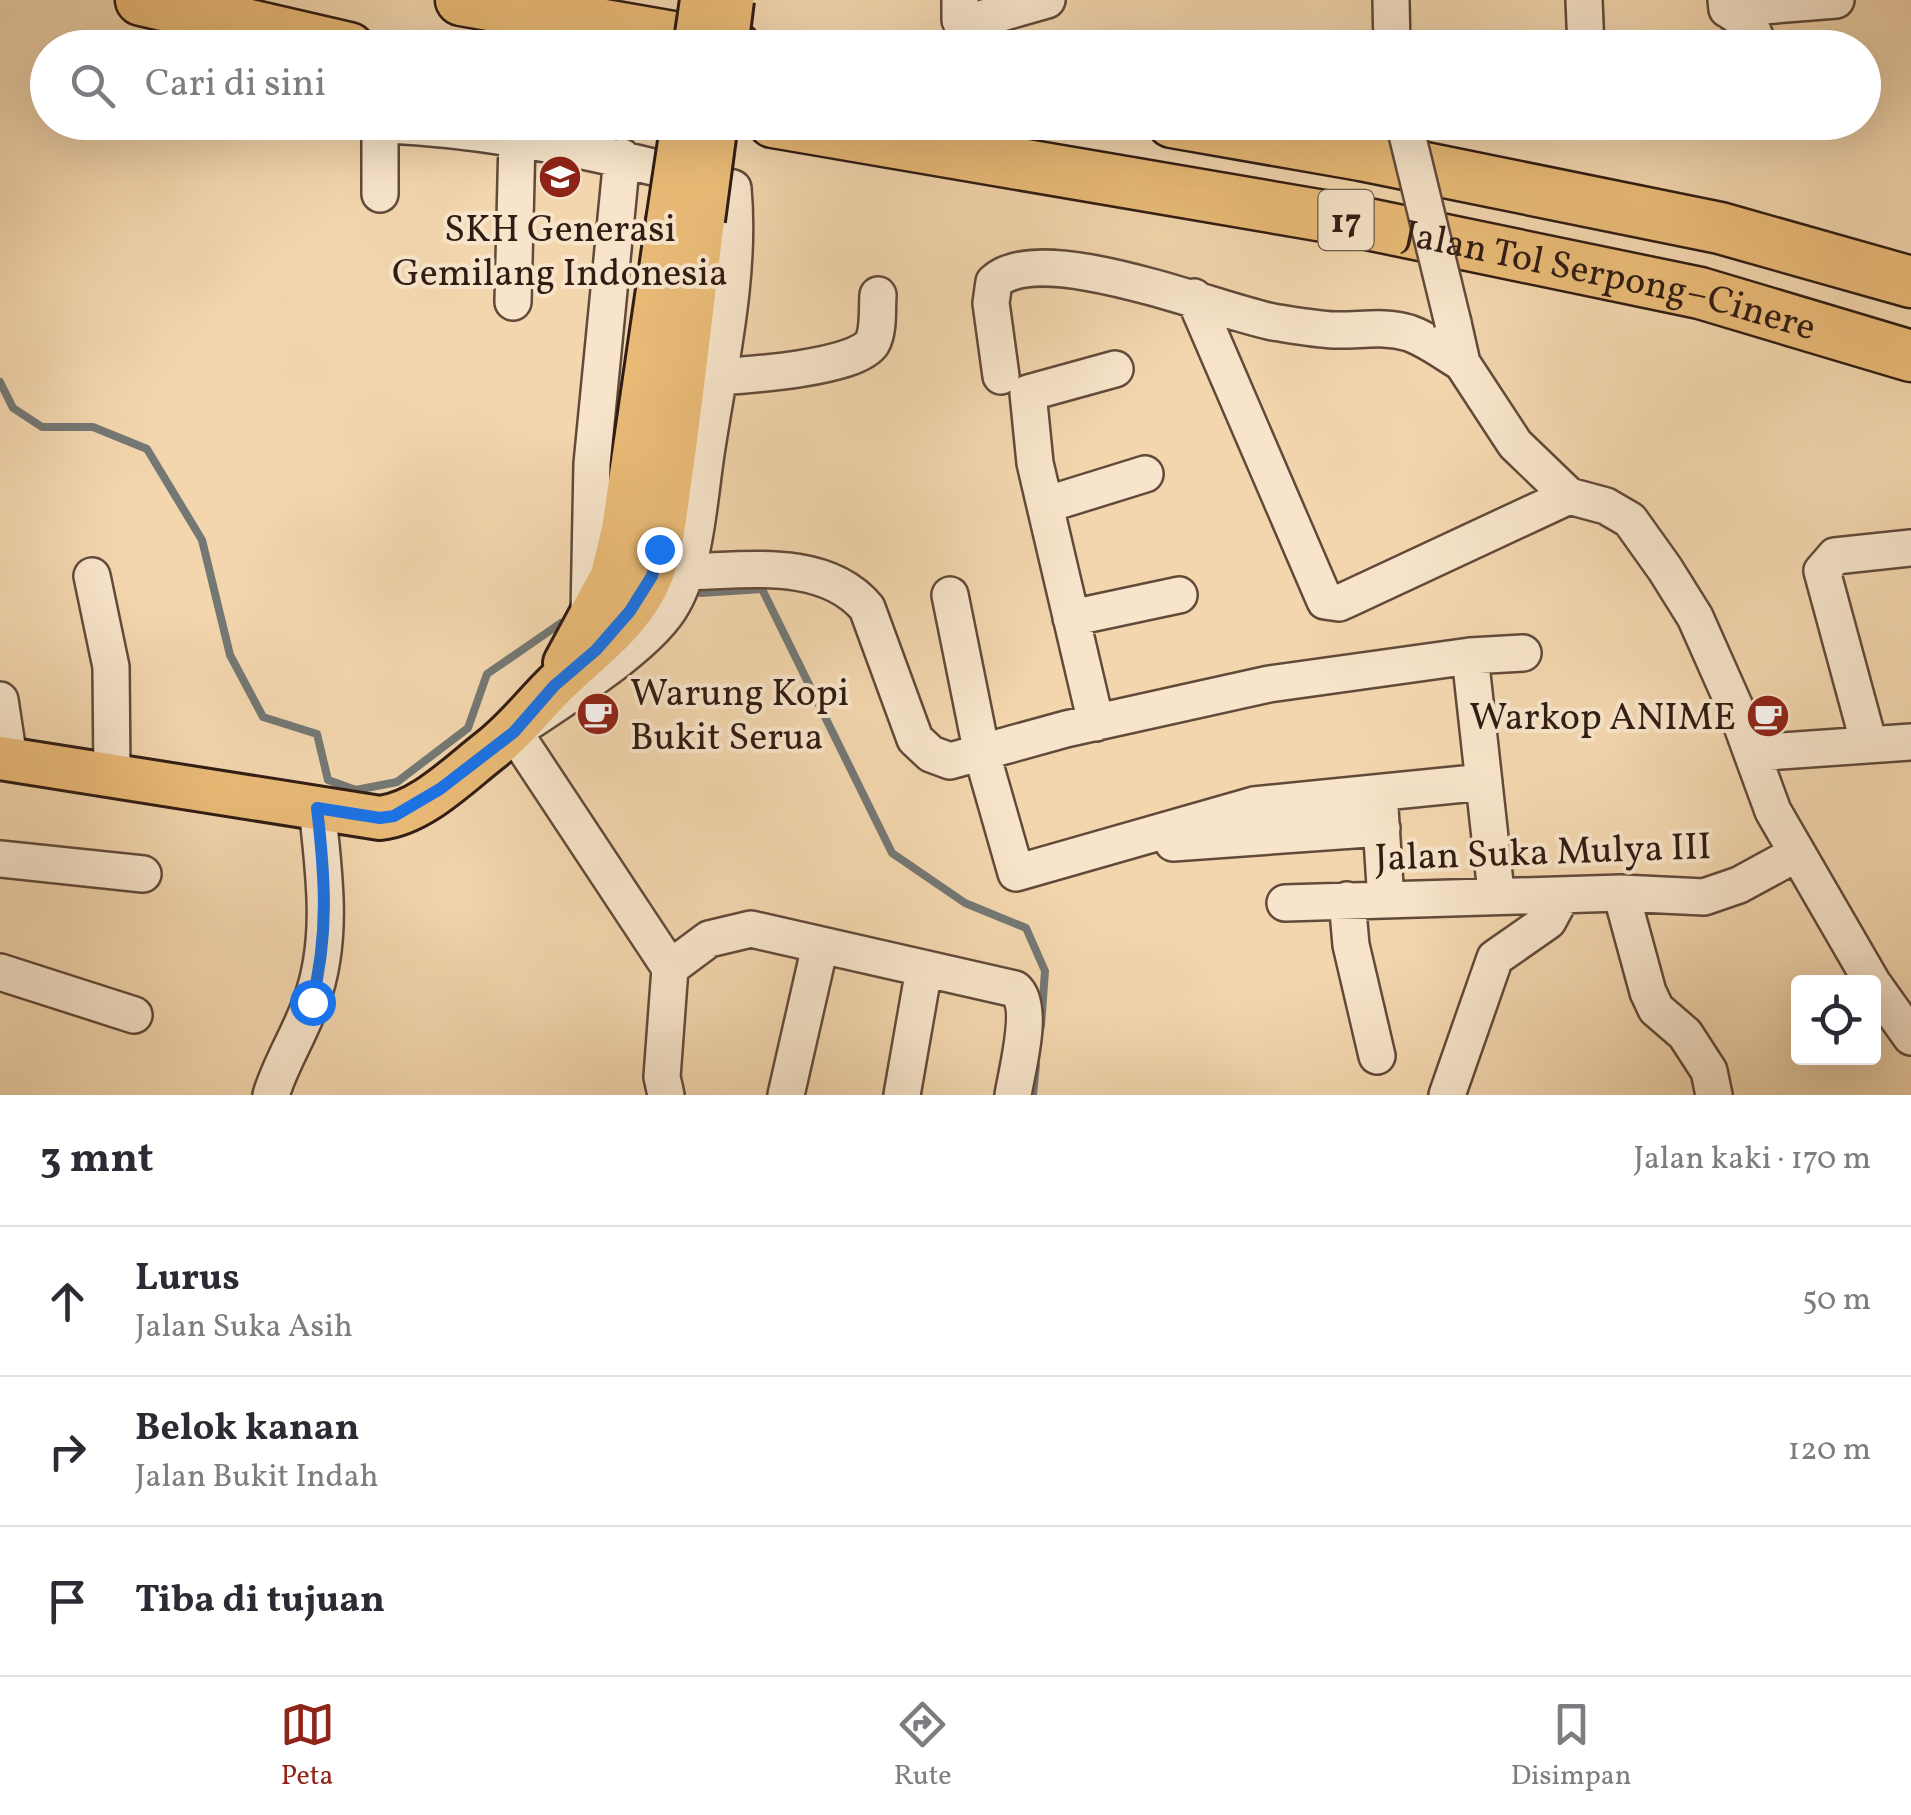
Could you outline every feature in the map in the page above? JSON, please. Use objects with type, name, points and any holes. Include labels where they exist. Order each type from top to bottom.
[{"type":"highway","points":[[142,0],[271,30]]},
{"type":"highway","points":[[461,0],[633,30]]},
{"type":"highway","name":"Jalan Tol Serpong–Cinere","points":[[879,140],[1353,221],[1700,293],[1911,356]]},
{"type":"highway","name":"Jalan Tol Serpong–Cinere","points":[[1275,140],[1720,228],[1911,282]]},
{"type":"main road","points":[[697,30],[702,0]]},
{"type":"main road","points":[[728,30],[732,0]]},
{"type":"main road","points":[[5,758],[380,818],[394,816],[420,803],[514,732],[554,686],[596,650],[630,611],[652,576],[677,434],[685,221],[683,140]]},
{"type":"main road","points":[[554,686],[612,576],[685,221],[710,140]]},
{"type":"street","points":[[960,0],[960,20],[966,23],[1047,0]]},
{"type":"street","points":[[1392,0],[1392,30]]},
{"type":"street","points":[[1584,0],[1585,30]]},
{"type":"street","points":[[1726,4],[1836,0]]},
{"type":"street","points":[[1726,4],[1753,30]]},
{"type":"street","points":[[380,140],[380,194]]},
{"type":"street","points":[[513,302],[517,140]]},
{"type":"street","points":[[523,140],[622,157],[733,188],[737,232],[718,377],[690,555],[674,603],[647,637],[514,732],[670,968],[662,1077],[666,1095]]},
{"type":"street","points":[[1408,140],[1462,363],[1515,444],[1569,496],[1618,512],[1640,531],[1695,617],[1773,811],[1868,975]]},
{"type":"street","points":[[589,614],[592,464],[622,157]]},
{"type":"street","points":[[1002,376],[991,303],[994,282],[1000,276],[1032,270],[1098,273],[1270,321],[1329,330],[1384,327],[1414,334],[1462,363]]},
{"type":"street","points":[[718,377],[816,366],[862,354],[874,340],[878,295]]},
{"type":"street","points":[[1194,297],[1325,601],[1338,603],[1348,599],[1569,496]]},
{"type":"street","points":[[1096,723],[1035,464],[1028,393],[1114,369]]},
{"type":"street","points":[[1044,505],[1145,474]]},
{"type":"street","points":[[1869,744],[1822,570],[1835,556],[1911,548]]},
{"type":"street","points":[[684,572],[789,572],[831,579],[853,592],[867,608],[915,739],[931,754],[950,760],[1269,684],[1470,656],[1523,654]]},
{"type":"street","points":[[92,576],[111,667],[112,774]]},
{"type":"street","points":[[950,595],[982,754],[1016,873],[1254,804],[1484,782]]},
{"type":"street","points":[[1072,618],[1178,595]]},
{"type":"street","points":[[1470,656],[1495,883]]},
{"type":"street","points":[[0,700],[5,758]]},
{"type":"street","points":[[1753,754],[1911,742]]},
{"type":"street","points":[[1380,792],[1386,886]]},
{"type":"street","points":[[271,1095],[280,1066],[312,1002],[321,966],[326,897],[317,808]]},
{"type":"street","points":[[1102,848],[1382,828]]},
{"type":"street","name":"Jalan Suka Mulya III","points":[[1285,903],[1621,893],[1704,896],[1739,885],[1796,854]]},
{"type":"street","points":[[0,859],[143,874]]},
{"type":"street","points":[[1621,893],[1656,1009],[1685,1034],[1708,1071],[1714,1095]]},
{"type":"street","points":[[1447,1095],[1495,958],[1548,921],[1562,895]]},
{"type":"street","points":[[1347,900],[1351,945],[1376,1056]]},
{"type":"street","points":[[670,968],[709,939],[742,929],[1020,992],[1024,1019],[1013,1095]]},
{"type":"street","points":[[786,1095],[820,946]]},
{"type":"street","points":[[902,1095],[924,969]]},
{"type":"street","points":[[0,972],[134,1016]]},
{"type":"street","points":[[1881,994],[1909,1031]]},
{"type":"waterway","points":[[0,382],[13,408],[42,427],[93,427],[147,449],[202,540],[230,655],[263,717],[317,734],[328,780],[356,790],[397,782],[468,728],[487,674],[561,623]]},
{"type":"waterway","points":[[701,593],[762,589],[892,853],[965,903],[1026,928],[1045,971],[1041,1026]]},
{"type":"waterway","points":[[1033,1095],[1036,1065]]},
{"type":"place","name":"SKH Generasi Gemilang Indonesia","points":[[560,177]]},
{"type":"place","name":"Warung Kopi Bukit Serua","points":[[598,714]]},
{"type":"place","name":"Warkop ANIME","points":[[1768,716]]},
{"type":"route","points":[[312,1002],[321,966],[326,897],[317,808],[380,818],[394,816],[440,789],[514,732],[554,686],[596,650],[630,611],[652,576],[659,549]]}]
